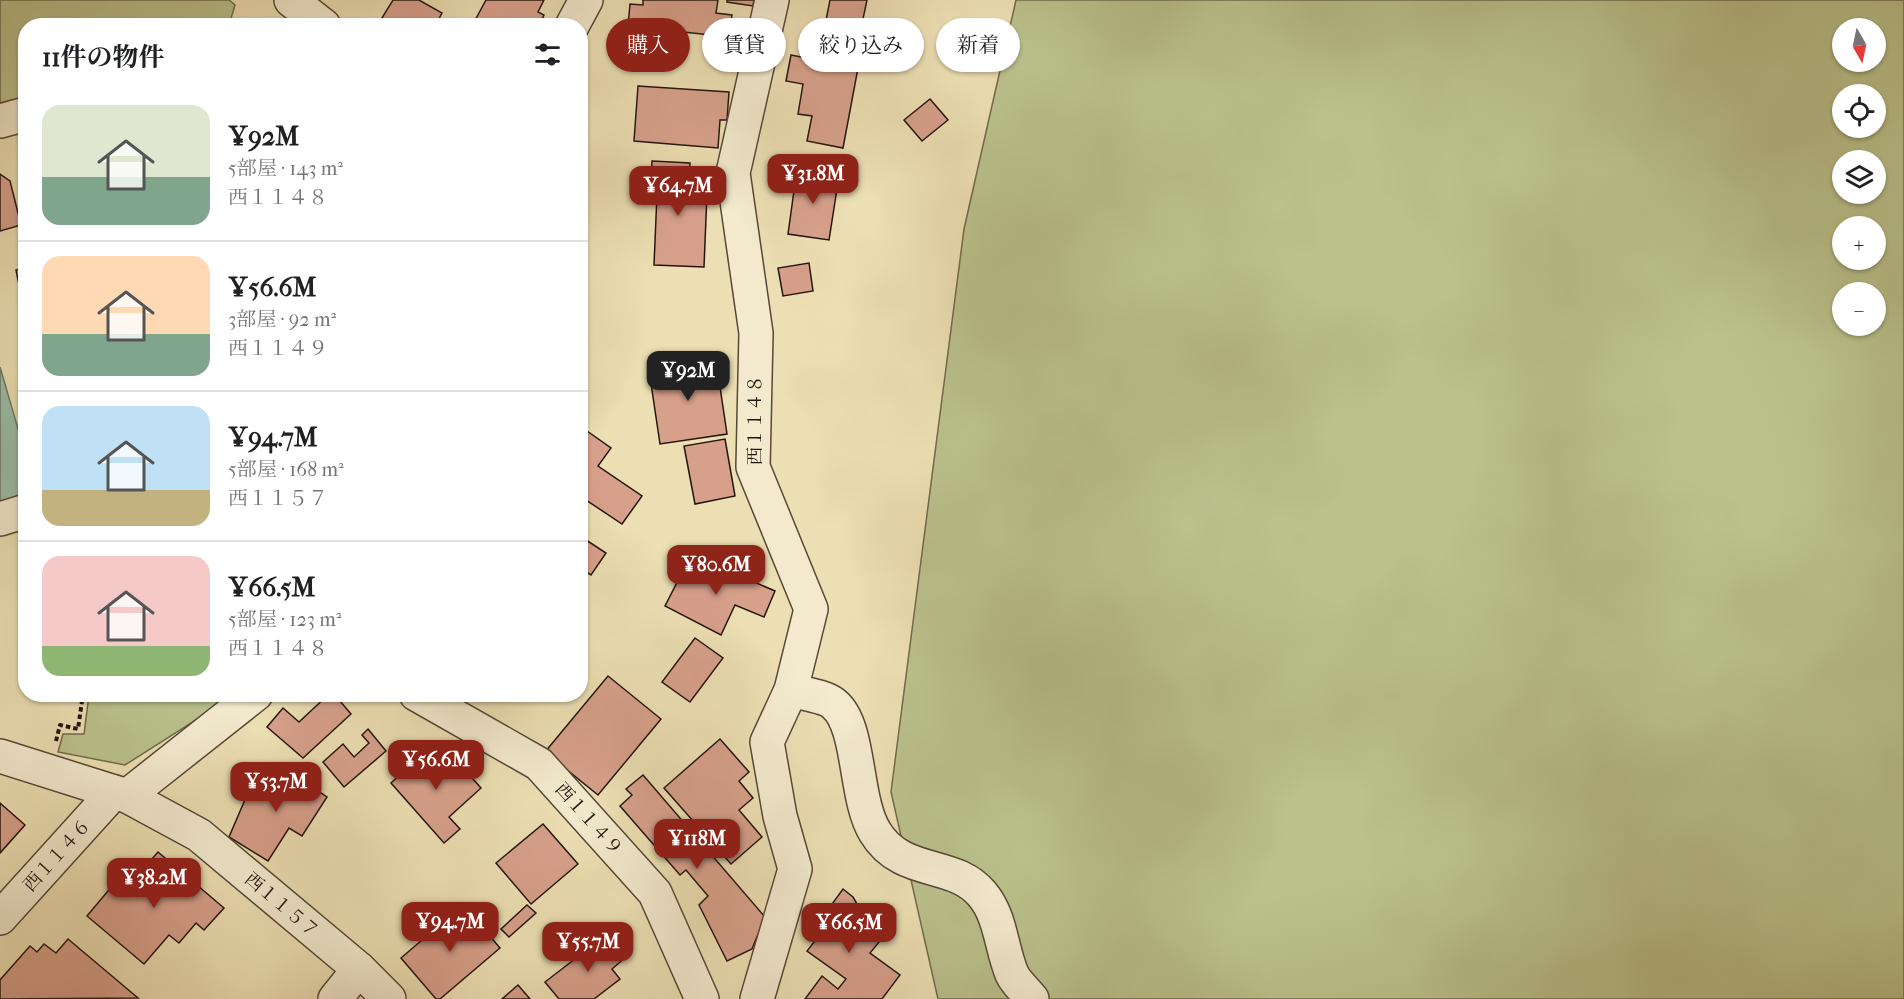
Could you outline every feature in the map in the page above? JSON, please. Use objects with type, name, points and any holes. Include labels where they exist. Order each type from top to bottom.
[{"type":"street","points":[[291,0],[322,18]]},
{"type":"street","points":[[576,18],[586,0]]},
{"type":"street","name":"西１１４８","points":[[757,999],[795,869],[780,816],[767,742],[791,690],[811,609],[753,467],[756,333],[733,173],[772,0]]},
{"type":"street","points":[[0,121],[18,116]]},
{"type":"street","points":[[0,519],[18,513]]},
{"type":"street","points":[[791,690],[834,703],[849,724],[861,798],[875,831],[891,853],[926,868],[963,878],[983,894],[997,922],[1013,977],[1032,999]]},
{"type":"street","name":"西１１４６","points":[[0,918],[121,794],[245,702]]},
{"type":"street","name":"西１１４９","points":[[430,702],[539,764],[655,894],[702,999]]},
{"type":"street","name":"西１１５７","points":[[0,756],[121,794],[199,835],[359,969],[389,999]]},
{"type":"street","points":[[335,999],[359,969]]},
{"type":"path","points":[[57,735],[60,725],[78,729],[81,702]]},
{"type":"shaded area","points":[[0,0],[229,0],[235,5],[231,18],[18,18],[18,100],[0,105]]},
{"type":"shaded area","points":[[1016,0],[1904,0],[1904,999],[938,999],[891,792],[964,229],[1000,72],[1020,72],[1020,18],[1012,18]]},
{"type":"shaded area","points":[[0,367],[18,429],[18,497],[0,503]]},
{"type":"shaded area","points":[[88,702],[220,702],[207,713],[125,765],[58,752],[63,734],[84,734]]},
{"type":"building","points":[[393,0],[419,0],[442,13],[439,18],[382,18]]},
{"type":"building","points":[[486,0],[544,0],[538,12],[544,15],[543,18],[476,18]]},
{"type":"building","points":[[643,0],[718,0],[716,13],[732,15],[732,18],[702,18],[702,34],[690,33],[690,18],[629,18],[630,4],[643,5]]},
{"type":"building","points":[[727,0],[754,0],[753,6],[727,2]]},
{"type":"building","points":[[830,0],[867,0],[863,18],[826,18]]},
{"type":"building","points":[[791,55],[798,56],[798,72],[857,72],[843,148],[807,141],[812,116],[798,114],[803,84],[786,81]]},
{"type":"building","points":[[638,86],[729,92],[727,120],[720,120],[718,148],[634,141]]},
{"type":"building","points":[[930,99],[948,120],[922,141],[904,120]]},
{"type":"building","points":[[652,161],[690,163],[688,193],[707,194],[704,267],[654,265],[657,194],[650,194]]},
{"type":"building","points":[[797,169],[839,176],[829,240],[788,234]]},
{"type":"building","points":[[0,174],[10,181],[18,213],[18,226],[0,231]]},
{"type":"building","points":[[809,263],[813,291],[783,296],[778,268]]},
{"type":"building","points":[[716,360],[727,434],[660,444],[649,370]]},
{"type":"building","points":[[588,432],[611,448],[598,466],[642,496],[622,524],[588,501]]},
{"type":"building","points":[[725,439],[735,496],[695,504],[684,446]]},
{"type":"building","points":[[588,541],[606,553],[591,575],[588,573]]},
{"type":"building","points":[[688,561],[712,572],[715,565],[775,591],[764,617],[735,605],[721,635],[665,606]]},
{"type":"building","points":[[695,638],[723,658],[690,702],[662,682]]},
{"type":"building","points":[[608,676],[661,719],[598,795],[545,752]]},
{"type":"building","points":[[320,702],[341,702],[351,714],[303,758],[267,727],[283,708],[299,722]]},
{"type":"building","points":[[368,729],[386,751],[344,787],[323,762],[343,744],[354,757],[369,743],[362,735]]},
{"type":"building","points":[[720,739],[749,772],[739,781],[753,798],[739,810],[762,837],[731,864],[664,788]]},
{"type":"building","points":[[428,748],[446,766],[455,759],[481,788],[449,817],[460,829],[444,843],[391,783]]},
{"type":"building","points":[[282,767],[327,797],[302,836],[289,828],[268,861],[229,837],[250,788],[263,792]]},
{"type":"building","points":[[643,775],[765,917],[752,949],[727,961],[699,905],[708,896],[686,870],[680,875],[620,806],[632,795],[626,789]]},
{"type":"building","points":[[0,803],[25,825],[0,853]]},
{"type":"building","points":[[543,824],[578,864],[531,904],[496,863]]},
{"type":"building","points":[[158,852],[224,908],[204,930],[196,923],[179,943],[169,935],[144,964],[87,916],[113,885],[123,892]]},
{"type":"building","points":[[843,889],[853,897],[879,942],[870,953],[900,975],[882,999],[805,999],[822,976],[838,989],[846,979],[807,951],[815,941],[811,933]]},
{"type":"building","points":[[463,905],[500,948],[440,999],[436,999],[401,958]]},
{"type":"building","points":[[527,905],[536,913],[509,937],[501,929]]},
{"type":"building","points":[[610,937],[626,957],[612,969],[620,979],[594,999],[559,999],[545,982],[593,945],[596,948]]},
{"type":"building","points":[[68,939],[138,998],[0,999],[0,980],[30,946],[37,952],[44,944],[56,953]]},
{"type":"building","points":[[518,985],[530,999],[502,999]]}]
